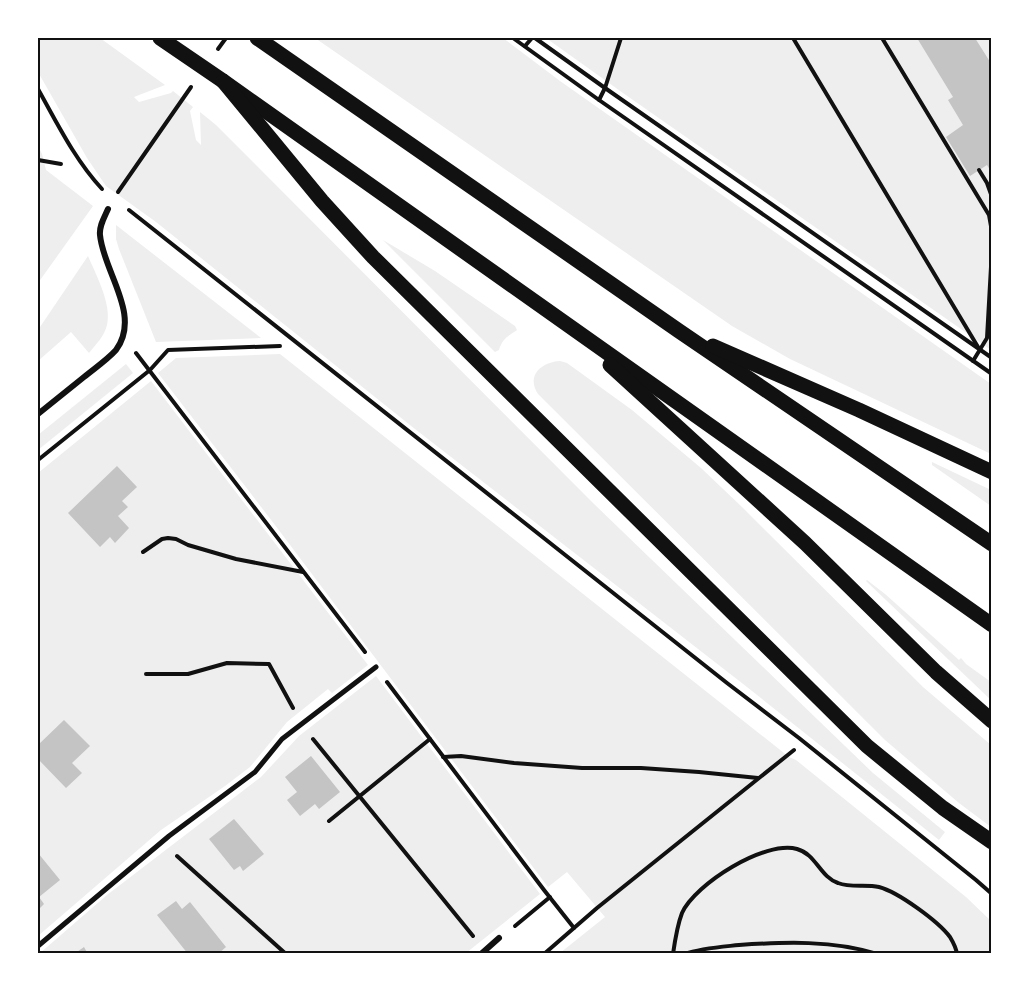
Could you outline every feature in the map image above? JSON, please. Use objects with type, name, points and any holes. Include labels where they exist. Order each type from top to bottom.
[{"type":"main road","points":[[160,38],[992,625]]},
{"type":"main road","points":[[257,38],[679,331],[992,544]]},
{"type":"main road","points":[[223,81],[322,201],[374,257],[782,662],[867,746],[943,808],[992,842]]},
{"type":"main road","points":[[564,322],[805,543],[936,672],[992,721]]},
{"type":"main road","points":[[679,331],[859,410],[992,472]]},
{"type":"street","points":[[38,414],[106,360],[117,348],[122,336],[125,319],[122,304],[100,237],[101,222],[108,209]]},
{"type":"street","points":[[38,945],[198,813],[255,772],[282,740],[376,667]]},
{"type":"street","points":[[483,952],[499,939]]},
{"type":"path","points":[[212,57],[226,38]]},
{"type":"path","points":[[513,38],[992,374]]},
{"type":"path","points":[[525,46],[534,38],[992,358]]},
{"type":"path","points":[[599,100],[621,38]]},
{"type":"path","points":[[793,38],[980,350]]},
{"type":"path","points":[[882,38],[990,214],[992,232]]},
{"type":"path","points":[[117,194],[192,86]]},
{"type":"path","points":[[38,89],[86,171],[108,195]]},
{"type":"path","points":[[38,160],[61,164]]},
{"type":"path","points":[[979,170],[992,197]]},
{"type":"path","points":[[123,206],[808,745],[992,894]]},
{"type":"path","points":[[973,361],[987,338],[992,249]]},
{"type":"path","points":[[122,336],[574,927]]},
{"type":"path","points":[[38,460],[150,370],[168,350],[280,346]]},
{"type":"path","points":[[143,552],[168,537],[236,560],[304,572]]},
{"type":"path","points":[[146,674],[188,674],[227,663],[269,664],[301,724],[483,952]]},
{"type":"path","points":[[329,821],[430,739]]},
{"type":"path","points":[[544,954],[574,927],[794,750]]},
{"type":"path","points":[[443,757],[461,756],[514,763],[582,768],[641,768],[759,778]]},
{"type":"path","points":[[162,842],[286,954]]},
{"type":"path","points":[[673,954],[682,912],[691,898],[704,886],[746,859],[779,848],[794,848],[806,852],[829,878],[839,884],[877,886],[894,892],[944,930],[951,938],[957,954]]},
{"type":"path","points":[[499,939],[550,897]]},
{"type":"path","points":[[684,954],[705,948],[778,943],[846,947],[878,954]]},
{"type":"shaded area","points":[[38,38],[100,38],[165,85],[134,97],[139,102],[173,91],[193,107],[190,111],[196,140],[201,145],[200,112],[216,125],[593,503],[873,773],[945,832],[939,840],[747,687],[415,429],[156,222],[106,186],[87,158],[38,72]]},
{"type":"shaded area","points":[[315,38],[503,38],[560,81],[991,384],[991,454],[790,359],[732,326]]},
{"type":"shaded area","points":[[546,38],[991,38],[991,350],[623,93]]},
{"type":"shaded area","points":[[38,146],[46,170],[93,206],[38,283]]},
{"type":"shaded area","points":[[116,225],[261,338],[156,342],[119,249]]},
{"type":"shaded area","points":[[383,240],[435,271],[515,326],[517,330],[506,338],[499,350],[495,352]]},
{"type":"shaded area","points":[[88,256],[107,308],[108,317],[104,333],[89,353],[71,332],[38,361],[38,330]]},
{"type":"shaded area","points":[[280,354],[789,757],[796,760],[966,897],[991,921],[991,953],[560,953],[605,917],[567,872],[548,887],[158,373],[176,358]]},
{"type":"shaded area","points":[[560,361],[567,363],[632,410],[701,468],[923,687],[991,745],[991,827],[885,740],[538,394],[534,381],[537,371],[547,364]]},
{"type":"shaded area","points":[[126,364],[133,373],[38,450],[38,435]]},
{"type":"shaded area","points":[[151,381],[368,665],[332,693],[328,689],[287,722],[250,767],[161,830],[38,936],[38,473]]},
{"type":"shaded area","points":[[932,462],[991,490],[991,506],[932,465]]},
{"type":"shaded area","points":[[866,581],[959,660],[961,658],[991,682],[991,700]]},
{"type":"shaded area","points":[[376,676],[540,894],[466,953],[39,954],[107,895],[261,777],[299,736]]},
{"type":"building","points":[[917,38],[975,38],[992,65],[992,173],[987,165],[970,176],[946,137],[963,125],[948,100],[953,97]]},
{"type":"building","points":[[117,466],[137,487],[122,501],[128,507],[118,516],[129,528],[115,543],[110,537],[100,547],[68,513]]},
{"type":"building","points":[[64,720],[90,746],[72,763],[82,773],[66,788],[38,759],[38,745]]},
{"type":"building","points":[[311,756],[340,792],[319,809],[315,804],[300,816],[287,800],[297,792],[285,777]]},
{"type":"building","points":[[234,819],[264,854],[243,871],[240,866],[234,870],[209,839]]},
{"type":"building","points":[[38,853],[60,880],[39,897],[44,904],[38,910]]},
{"type":"building","points":[[176,901],[182,909],[190,902],[226,947],[218,954],[188,954],[157,915]]},
{"type":"building","points":[[84,947],[88,954],[74,954]]}]
